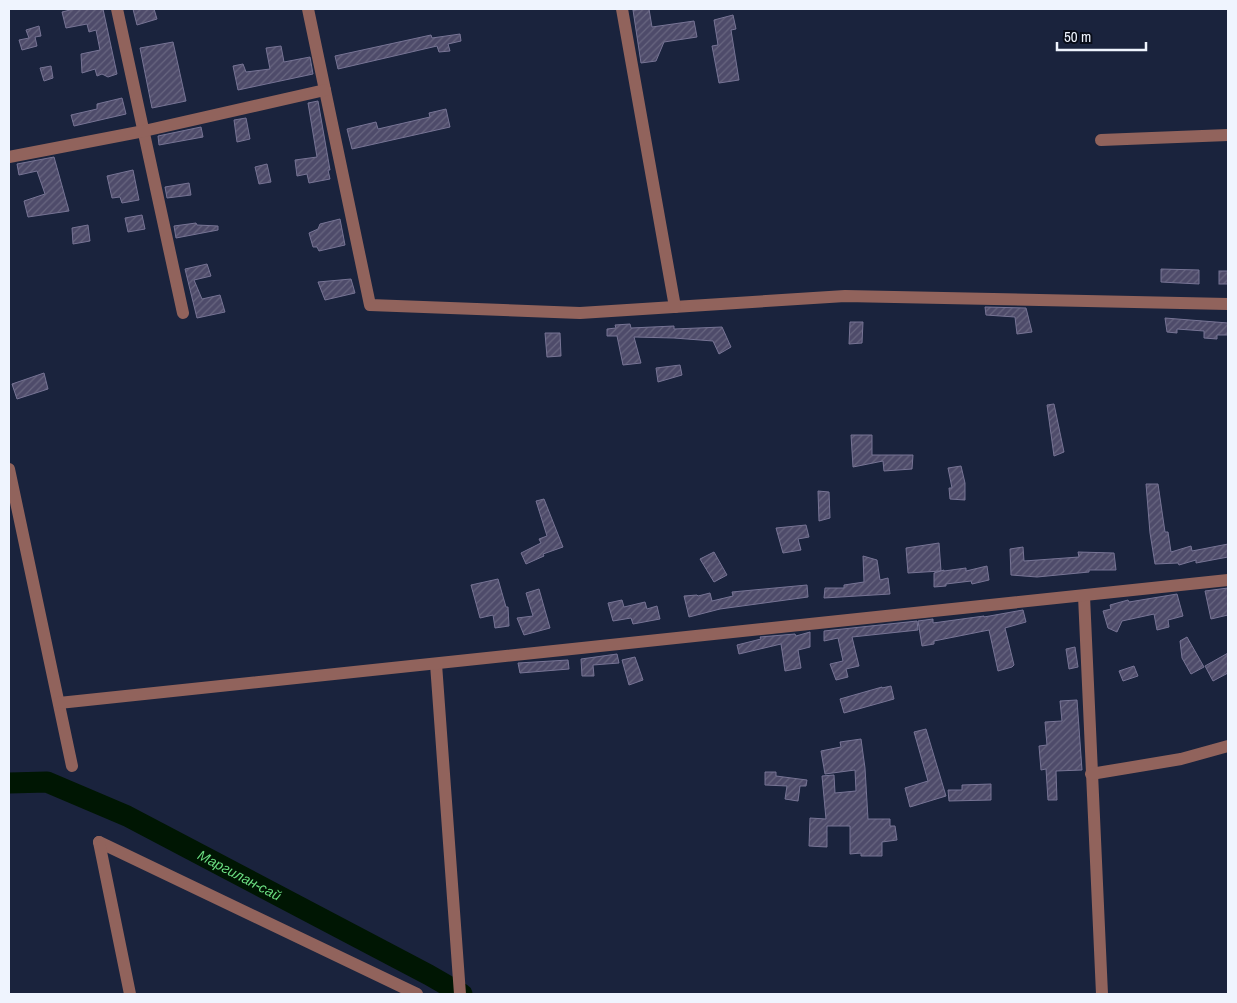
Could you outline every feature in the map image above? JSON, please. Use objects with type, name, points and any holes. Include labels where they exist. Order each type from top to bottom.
[{"type":"street","points":[[117,9],[183,313]]},
{"type":"street","points":[[308,9],[370,305],[580,313],[845,296],[1228,304]]},
{"type":"street","points":[[622,9],[675,307]]},
{"type":"street","points":[[9,157],[144,131],[325,90]]},
{"type":"street","points":[[1101,140],[1228,135]]},
{"type":"street","points":[[9,469],[72,766]]},
{"type":"street","points":[[59,703],[1228,580]]},
{"type":"street","points":[[1084,596],[1102,994]]},
{"type":"street","points":[[436,664],[460,994]]},
{"type":"street","points":[[1091,774],[1181,759],[1228,746]]},
{"type":"street","points":[[130,994],[99,842],[417,994]]},
{"type":"building","points":[[74,9],[103,9],[117,74],[108,77],[102,74],[97,76],[95,69],[82,73],[81,54],[100,50],[96,30],[89,32],[87,24],[66,28],[62,12]]},
{"type":"building","points":[[133,9],[154,9],[157,19],[137,25]]},
{"type":"building","points":[[649,9],[652,27],[694,21],[697,37],[664,42],[656,61],[641,63],[633,10]]},
{"type":"building","points":[[733,15],[736,29],[731,30],[739,80],[719,83],[712,46],[718,45],[714,20]]},
{"type":"building","points":[[39,26],[41,36],[35,37],[37,46],[22,50],[19,40],[29,38],[26,30]]},
{"type":"building","points":[[460,34],[461,41],[448,44],[450,51],[439,52],[437,46],[338,69],[335,56],[431,35],[432,38]]},
{"type":"building","points":[[173,42],[186,101],[152,108],[140,48]]},
{"type":"building","points":[[281,46],[284,62],[310,57],[313,74],[238,90],[233,66],[243,64],[246,72],[270,69],[266,48]]},
{"type":"building","points":[[51,66],[53,78],[44,81],[40,68]]},
{"type":"building","points":[[122,98],[126,114],[74,126],[71,115],[97,109],[97,104]]},
{"type":"building","points":[[318,101],[330,179],[309,183],[307,174],[297,176],[295,160],[317,157],[308,103]]},
{"type":"building","points":[[446,109],[450,127],[352,149],[347,129],[376,122],[378,129],[430,117],[429,113]]},
{"type":"building","points":[[246,118],[250,139],[237,142],[234,120]]},
{"type":"building","points":[[201,127],[203,137],[159,145],[158,136]]},
{"type":"building","points":[[54,157],[69,211],[28,217],[24,201],[45,194],[37,171],[19,175],[17,164]]},
{"type":"building","points":[[267,164],[271,182],[259,184],[255,167]]},
{"type":"building","points":[[133,170],[139,200],[122,203],[120,197],[112,198],[107,176]]},
{"type":"building","points":[[189,183],[191,195],[167,198],[165,187]]},
{"type":"building","points":[[142,215],[145,229],[128,232],[125,218]]},
{"type":"building","points":[[340,219],[345,245],[319,251],[317,247],[313,247],[309,233],[318,229],[320,224]]},
{"type":"building","points":[[196,223],[197,225],[218,226],[218,230],[176,238],[174,226]]},
{"type":"building","points":[[88,225],[90,241],[73,244],[72,228]]},
{"type":"building","points":[[207,264],[211,276],[194,280],[202,299],[220,295],[225,312],[197,318],[185,269]]},
{"type":"building","points":[[1161,269],[1199,270],[1199,284],[1161,282]]},
{"type":"building","points":[[1219,271],[1228,271],[1228,284],[1219,284]]},
{"type":"building","points":[[351,279],[355,293],[325,300],[318,282]]},
{"type":"building","points":[[985,307],[1026,308],[1032,332],[1017,334],[1015,317],[986,315]]},
{"type":"building","points":[[1165,318],[1228,323],[1228,335],[1217,335],[1217,339],[1204,338],[1204,331],[1177,329],[1177,333],[1167,332]]},
{"type":"building","points":[[850,322],[863,322],[862,343],[849,344]]},
{"type":"building","points":[[630,324],[631,328],[674,326],[674,329],[722,327],[731,347],[719,354],[713,341],[634,337],[641,363],[623,365],[617,336],[607,336],[607,329],[616,328],[615,325]]},
{"type":"building","points":[[545,333],[560,333],[561,356],[547,357]]},
{"type":"building","points":[[680,365],[682,375],[658,382],[656,368]]},
{"type":"building","points":[[44,373],[48,389],[17,399],[12,384]]},
{"type":"building","points":[[1054,404],[1064,452],[1054,456],[1047,405]]},
{"type":"building","points":[[851,435],[872,435],[872,455],[913,455],[912,469],[884,471],[883,461],[853,467]]},
{"type":"building","points":[[961,466],[965,483],[965,500],[950,499],[949,488],[952,488],[948,468]]},
{"type":"building","points":[[1146,484],[1158,484],[1165,532],[1168,532],[1171,552],[1191,546],[1192,551],[1228,544],[1228,557],[1196,563],[1196,560],[1179,565],[1178,563],[1155,564],[1150,533]]},
{"type":"building","points":[[818,491],[829,492],[830,518],[819,521]]},
{"type":"building","points":[[544,499],[563,547],[543,554],[544,556],[526,564],[521,553],[541,543],[539,539],[547,536],[536,501]]},
{"type":"building","points":[[806,525],[809,537],[798,539],[801,550],[783,553],[776,528]]},
{"type":"building","points":[[939,543],[941,571],[908,573],[906,548]]},
{"type":"building","points":[[1023,547],[1024,561],[1079,557],[1078,552],[1114,553],[1116,570],[1089,570],[1089,572],[1037,577],[1011,575],[1010,549]]},
{"type":"building","points":[[714,552],[727,575],[714,582],[700,559]]},
{"type":"building","points":[[863,556],[877,560],[880,580],[888,578],[890,594],[824,598],[825,588],[844,588],[844,585],[864,582]]},
{"type":"building","points":[[987,566],[989,580],[972,584],[971,581],[934,587],[934,573],[966,568],[966,571]]},
{"type":"building","points":[[498,579],[506,607],[508,607],[509,626],[495,628],[493,615],[480,618],[471,585]]},
{"type":"building","points":[[807,585],[808,597],[720,609],[689,617],[684,596],[698,596],[710,593],[712,601],[733,596],[732,592]]},
{"type":"building","points":[[1228,588],[1228,615],[1211,619],[1205,591]]},
{"type":"building","points":[[539,589],[550,628],[524,635],[517,618],[533,616],[526,593]]},
{"type":"building","points":[[1177,594],[1183,616],[1168,620],[1169,627],[1157,630],[1154,614],[1122,621],[1117,632],[1108,628],[1103,611],[1111,609],[1110,605],[1128,600],[1129,602]]},
{"type":"building","points":[[622,600],[624,607],[645,602],[647,609],[657,606],[660,619],[633,624],[631,618],[613,621],[608,603]]},
{"type":"building","points":[[1023,610],[1026,622],[1005,628],[1014,665],[1012,667],[998,671],[989,630],[934,641],[934,644],[922,646],[918,621],[933,619],[933,623]]},
{"type":"building","points":[[917,621],[918,630],[852,637],[859,666],[846,669],[848,677],[836,680],[830,664],[843,661],[838,638],[824,641],[824,631]]},
{"type":"building","points":[[810,632],[810,647],[798,650],[801,668],[785,671],[781,644],[739,654],[737,645],[761,639],[760,637],[795,634],[796,636]]},
{"type":"building","points":[[1187,637],[1204,667],[1191,674],[1182,658],[1180,641]]},
{"type":"building","points":[[1075,647],[1078,667],[1069,669],[1066,649]]},
{"type":"building","points":[[1228,653],[1228,673],[1213,681],[1205,666]]},
{"type":"building","points":[[617,654],[619,663],[593,665],[594,676],[582,676],[581,659]]},
{"type":"building","points":[[635,657],[643,680],[629,685],[622,660]]},
{"type":"building","points":[[568,660],[569,669],[520,673],[518,663]]},
{"type":"building","points":[[1134,666],[1138,676],[1123,681],[1119,671]]},
{"type":"building","points":[[891,686],[894,699],[844,713],[840,699]]},
{"type":"building","points":[[1077,700],[1082,770],[1056,771],[1057,800],[1048,800],[1046,769],[1041,770],[1039,746],[1047,745],[1045,722],[1062,721],[1060,701]]},
{"type":"building","points":[[926,729],[946,796],[910,807],[905,788],[928,781],[914,732]]},
{"type":"building","points":[[861,739],[868,819],[890,819],[890,826],[895,826],[897,840],[882,842],[882,856],[861,856],[861,853],[850,854],[850,826],[827,826],[827,847],[809,846],[810,818],[826,819],[822,776],[834,775],[835,793],[856,791],[855,770],[825,774],[821,751],[841,747],[840,742]]},
{"type":"building","points":[[765,772],[776,772],[776,776],[807,780],[806,786],[800,786],[798,801],[785,799],[787,786],[765,785]]},
{"type":"building","points":[[991,784],[991,800],[949,801],[948,790],[962,790],[962,785]]},
{"type":"waterway","name":"Маргилан-сай","points":[[9,783],[47,782],[127,816],[462,994]]}]
